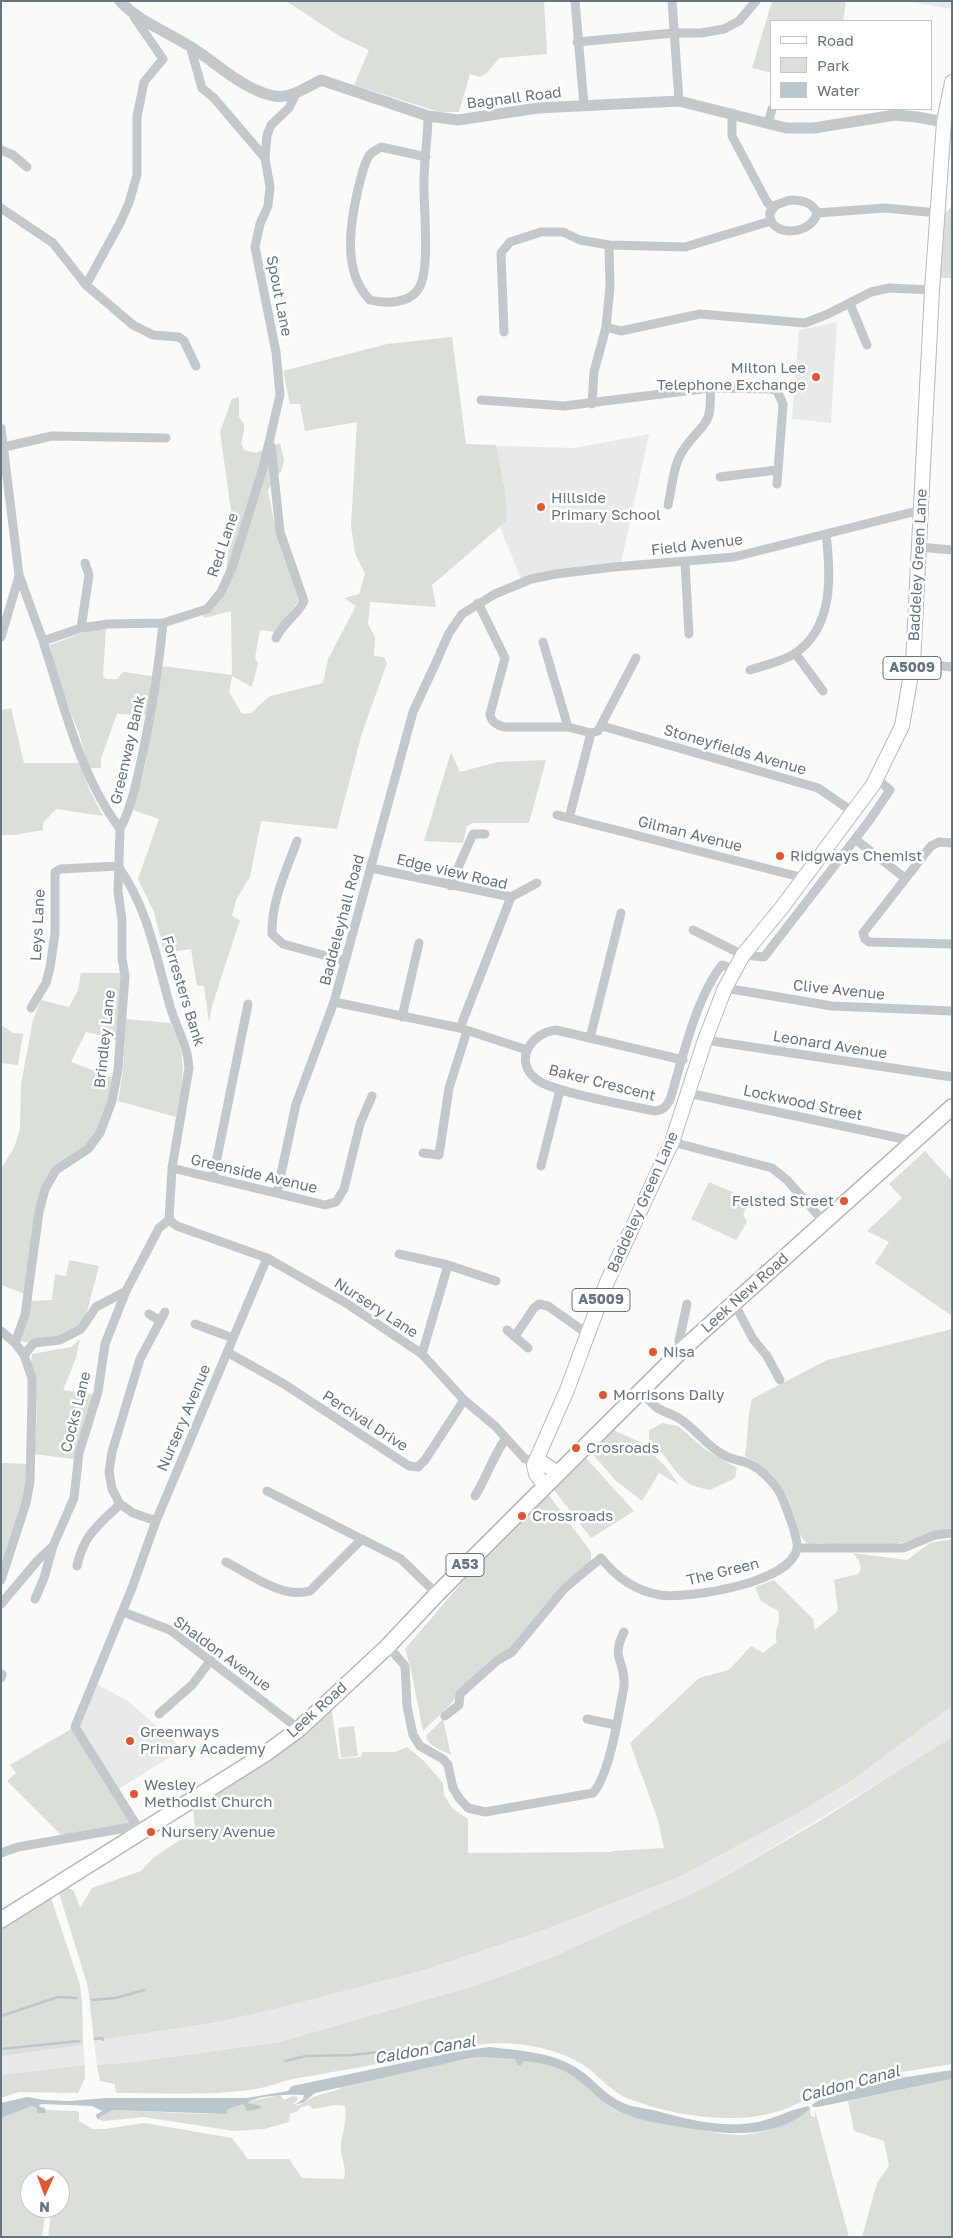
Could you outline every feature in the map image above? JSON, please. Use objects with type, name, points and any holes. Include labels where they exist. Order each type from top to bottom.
[{"type":"highway","name":"Leek New Road","points":[[545,1486],[684,1348],[952,1107]]},
{"type":"highway","name":"Leek Road","points":[[1,1920],[138,1829],[265,1754],[299,1729],[388,1646],[545,1486]]},
{"type":"main road","name":"A5009","points":[[948,138],[944,122],[952,82]]},
{"type":"main road","name":"Baddeley Green Lane","points":[[538,1458],[589,1335],[608,1282],[672,1142],[704,1040],[725,988],[744,955],[877,779],[902,726],[913,663],[932,290],[938,213],[948,138]]},
{"type":"main road","points":[[545,1486],[536,1474],[534,1465],[538,1458],[558,1473]]},
{"type":"street","name":"Bagnall Road","points":[[120,1],[129,11],[190,46],[256,91],[276,96],[296,93],[320,80],[428,116],[458,120],[505,112],[584,105],[679,101],[786,128],[806,129],[894,116],[918,117],[944,122]]},
{"type":"street","points":[[575,1],[577,42],[584,105]]},
{"type":"street","points":[[672,1],[679,101]]},
{"type":"street","points":[[577,42],[674,33],[701,33],[724,28],[739,21],[756,1]]},
{"type":"street","points":[[86,285],[120,224],[129,203],[137,175],[137,117],[144,82],[163,59],[148,34],[129,11]]},
{"type":"street","points":[[190,46],[202,88],[214,98],[265,158]]},
{"type":"street","name":"Spout Lane","points":[[270,441],[280,395],[280,381],[270,318],[255,247],[260,224],[268,206],[270,187],[265,158],[267,135],[271,125],[290,108],[296,93]]},
{"type":"street","points":[[768,124],[772,110]]},
{"type":"street","points":[[732,113],[732,136],[767,202],[773,208]]},
{"type":"street","points":[[426,158],[381,147],[369,155],[362,174],[351,223],[351,256],[363,293],[370,300],[386,303],[406,299],[416,293],[420,287],[425,251],[424,198],[426,158],[428,116]]},
{"type":"street","points":[[1,150],[13,155],[27,167]]},
{"type":"street","points":[[800,200],[810,204],[817,214],[812,224],[798,231],[782,230],[771,221],[770,212],[782,202],[800,200]]},
{"type":"street","points":[[1,208],[53,243],[86,285],[133,325],[152,335],[179,337],[184,341],[196,366]]},
{"type":"street","points":[[817,214],[886,208],[938,213]]},
{"type":"street","points":[[504,332],[501,254],[510,242],[541,232],[563,232],[580,240],[609,245],[685,247],[771,221]]},
{"type":"street","points":[[592,404],[594,372],[606,327],[610,287],[609,245]]},
{"type":"street","points":[[606,327],[621,331],[700,314],[805,322],[850,304],[871,292],[889,288],[932,290]]},
{"type":"street","points":[[850,304],[867,345]]},
{"type":"street","points":[[480,400],[564,406],[710,388],[766,387],[777,391],[783,404],[776,484]]},
{"type":"street","points":[[680,498],[669,500],[677,462],[682,452],[709,418],[711,407],[710,388]]},
{"type":"street","points":[[1,428],[19,576],[1,638]]},
{"type":"street","points":[[4,447],[52,436],[166,438]]},
{"type":"street","points":[[270,441],[280,532],[304,601],[301,608],[283,625],[276,638]]},
{"type":"street","name":"Red Lane","points":[[43,641],[82,628],[108,624],[163,622],[207,609],[221,592],[232,568],[270,441]]},
{"type":"street","points":[[720,477],[777,470]]},
{"type":"street","name":"Field Avenue","points":[[478,603],[522,582],[556,574],[734,557],[921,510]]},
{"type":"street","points":[[750,670],[795,653],[817,627],[827,604],[830,565],[826,534]]},
{"type":"street","points":[[919,547],[952,550]]},
{"type":"street","points":[[82,628],[89,575],[85,563]]},
{"type":"street","points":[[685,563],[689,634]]},
{"type":"street","name":"Greenway Bank","points":[[19,576],[43,641],[81,761],[106,810],[120,829],[129,812],[134,795],[159,668],[163,622]]},
{"type":"street","points":[[478,603],[505,658],[490,718],[495,724],[504,727],[568,727],[591,733],[598,731],[636,658]]},
{"type":"street","name":"Baddeleyhall Road","points":[[277,1193],[296,1104],[334,1002],[413,712],[449,633],[462,614],[478,603]]},
{"type":"street","points":[[543,642],[568,727]]},
{"type":"street","points":[[795,653],[823,691]]},
{"type":"street","points":[[760,656],[764,666]]},
{"type":"street","points":[[913,663],[952,668]]},
{"type":"street","name":"Stoneyfields Avenue","points":[[602,726],[818,788],[853,812]]},
{"type":"street","points":[[569,818],[591,733]]},
{"type":"street","points":[[693,930],[744,955],[764,956],[855,839],[890,790],[877,779]]},
{"type":"street","name":"Gilman Avenue","points":[[558,815],[804,878]]},
{"type":"street","name":"Brindley Lane","points":[[8,1337],[25,1315],[39,1212],[45,1189],[56,1170],[88,1149],[100,1134],[113,1093],[119,1061],[125,984],[118,866],[120,829]]},
{"type":"street","points":[[450,886],[473,834],[485,834]]},
{"type":"street","points":[[855,839],[905,878]]},
{"type":"street","points":[[297,841],[276,898],[272,934],[283,944],[345,961]]},
{"type":"street","points":[[952,843],[939,842],[930,846],[863,933],[865,939],[869,942],[952,944]]},
{"type":"street","name":"Leys Lane","points":[[31,1008],[46,984],[50,968],[55,933],[55,872],[62,869],[118,866]]},
{"type":"street","name":"Forresters Bank","points":[[118,866],[131,885],[146,920],[170,1007],[188,1052],[189,1068],[172,1168],[169,1220]]},
{"type":"street","name":"Edge view Road","points":[[370,868],[450,886],[511,897],[464,1030],[449,1088],[439,1155],[423,1153]]},
{"type":"street","points":[[511,897],[537,883]]},
{"type":"street","points":[[590,1038],[621,913]]},
{"type":"street","points":[[402,1017],[419,943]]},
{"type":"street","points":[[671,1098],[701,1004],[716,971],[722,965],[735,970]]},
{"type":"street","name":"Clive Avenue","points":[[725,988],[832,1006],[952,1012]]},
{"type":"street","points":[[334,1002],[464,1030],[527,1050],[533,1039],[547,1031],[561,1031],[682,1060]]},
{"type":"street","points":[[213,1178],[248,1004]]},
{"type":"street","name":"Leonard Avenue","points":[[704,1040],[952,1077]]},
{"type":"street","name":"Baker Crescent","points":[[527,1050],[527,1067],[536,1080],[560,1090],[655,1111],[667,1106],[671,1098]]},
{"type":"street","points":[[541,1166],[560,1090]]},
{"type":"street","name":"Greenside Avenue","points":[[172,1168],[325,1205],[336,1202],[344,1189],[360,1124],[372,1096]]},
{"type":"street","name":"Lockwood Street","points":[[671,1098],[686,1098],[913,1141]]},
{"type":"street","points":[[672,1142],[772,1168],[787,1180],[824,1222]]},
{"type":"street","name":"Nursery Lane","points":[[169,1220],[177,1226],[267,1258],[346,1303],[422,1354],[464,1400],[506,1438],[525,1459],[538,1458]]},
{"type":"street","name":"Cocks Lane","points":[[1,1604],[38,1560],[53,1546],[76,1492],[76,1470],[98,1392],[105,1344],[126,1291],[159,1228],[169,1220]]},
{"type":"street","points":[[399,1254],[448,1265],[496,1281]]},
{"type":"street","name":"Nursery Avenue","points":[[138,1829],[75,1727],[123,1612],[156,1521],[267,1258]]},
{"type":"street","points":[[422,1354],[448,1265]]},
{"type":"street","points":[[24,1355],[34,1343],[60,1340],[81,1329],[96,1307],[126,1291]]},
{"type":"street","points":[[515,1336],[534,1308],[539,1304],[548,1306],[589,1335]]},
{"type":"street","points":[[684,1348],[679,1341],[687,1304]]},
{"type":"street","points":[[734,1304],[753,1339],[767,1356],[776,1377]]},
{"type":"street","points":[[156,1521],[133,1513],[120,1504],[112,1489],[109,1472],[112,1452],[140,1359],[165,1312]]},
{"type":"street","points":[[149,1314],[160,1321]]},
{"type":"street","points":[[195,1324],[233,1338]]},
{"type":"street","points":[[507,1330],[528,1348]]},
{"type":"street","points":[[1,1345],[8,1337],[24,1355],[32,1378],[30,1482],[26,1503],[1,1580]]},
{"type":"street","name":"Percival Drive","points":[[227,1352],[284,1384],[409,1466],[418,1467],[426,1460],[464,1400]]},
{"type":"street","points":[[641,1391],[657,1408],[681,1419],[723,1455],[748,1463],[764,1474],[777,1488],[784,1502],[790,1516],[798,1548],[903,1548],[935,1535],[952,1533]]},
{"type":"street","points":[[475,1496],[487,1477],[497,1451],[506,1438]]},
{"type":"street","points":[[267,1491],[401,1559],[437,1594]]},
{"type":"street","points":[[77,1566],[81,1547],[89,1535],[120,1504]]},
{"type":"street","points":[[226,1562],[283,1591],[303,1593],[310,1591],[362,1539]]},
{"type":"street","points":[[35,1599],[44,1578],[53,1546]]},
{"type":"street","name":"The Green","points":[[445,1716],[459,1704],[460,1694],[498,1660],[512,1652],[565,1588],[601,1558],[614,1574],[634,1586],[660,1595],[684,1596],[755,1582],[777,1571],[793,1556],[798,1548]]},
{"type":"street","name":"Shaldon Avenue","points":[[123,1612],[170,1630],[299,1729]]},
{"type":"street","points":[[388,1646],[405,1666],[407,1706],[413,1735],[420,1746],[443,1759],[448,1765],[453,1788],[458,1798],[468,1808],[485,1812],[592,1793],[598,1787],[616,1725],[625,1677],[618,1657],[617,1645],[624,1632]]},
{"type":"street","points":[[159,1714],[192,1685],[211,1660]]},
{"type":"street","points":[[587,1719],[616,1725]]},
{"type":"street","points":[[1,1853],[18,1847],[138,1829]]},
{"type":"shaded area","points":[[904,1],[952,1],[952,9]]},
{"type":"shaded area","points":[[837,322],[831,423],[792,419],[799,330]]},
{"type":"shaded area","name":"Hillside Primary School","points":[[649,434],[621,563],[521,579],[500,527],[432,585],[466,445],[574,448]]},
{"type":"shaded area","name":"Greenways Primary Academy","points":[[97,1684],[128,1701],[183,1749],[117,1790],[80,1730],[81,1721]]},
{"type":"shaded area","points":[[952,1706],[952,1737],[897,1772],[708,1886],[555,1956],[477,1985],[280,2042],[134,2062],[97,2065],[94,2041],[212,2023],[424,1970],[544,1930],[679,1877],[793,1816],[854,1779]]},
{"type":"shaded area","points":[[83,2045],[85,2065],[1,2075],[1,2056]]},
{"type":"green space","points":[[286,1],[544,1],[547,54],[499,58],[487,73],[480,77],[470,74],[459,112],[439,112],[354,85],[369,50],[341,37]]},
{"type":"green space","points":[[772,1],[846,1],[843,20],[770,20],[770,72],[752,68]]},
{"type":"green space","points":[[952,208],[952,278],[940,278],[943,216]]},
{"type":"green space","points":[[452,337],[466,444],[496,445],[505,492],[507,520],[432,585],[436,607],[370,602],[368,624],[375,637],[374,656],[384,657],[387,663],[362,733],[337,829],[261,821],[250,877],[236,900],[232,916],[240,920],[212,1006],[209,1023],[204,986],[197,986],[191,949],[164,953],[154,912],[138,879],[159,819],[133,810],[145,766],[162,666],[232,675],[231,611],[204,618],[203,614],[220,597],[231,576],[226,571],[232,517],[220,432],[232,399],[239,397],[239,417],[244,424],[241,443],[244,450],[256,453],[280,443],[284,460],[281,472],[273,480],[268,491],[276,532],[299,600],[276,632],[260,630],[255,658],[258,663],[252,687],[232,676],[229,692],[242,714],[251,713],[270,696],[323,683],[328,659],[356,606],[344,598],[359,594],[365,574],[355,553],[351,526],[357,422],[305,431],[300,404],[290,404],[283,371],[387,344]]},
{"type":"green space","points":[[106,629],[103,676],[106,679],[117,679],[123,672],[152,676],[146,715],[117,714],[101,758],[101,768],[89,768],[79,733],[59,684],[50,645],[90,630]]},
{"type":"green space","points":[[11,708],[24,763],[79,763],[90,791],[103,816],[56,809],[43,823],[43,830],[14,835],[1,835],[1,710]]},
{"type":"green space","points":[[451,752],[460,772],[498,762],[546,760],[529,823],[473,823],[467,826],[463,843],[424,841]]},
{"type":"green space","points":[[81,973],[120,973],[122,994],[117,1040],[86,1032],[71,1062],[112,1077],[104,1115],[96,1133],[84,1149],[64,1160],[52,1172],[25,1294],[1,1285],[1,1169],[14,1148],[20,1129],[21,1084],[33,1020],[41,1000],[69,1007],[78,990]]},
{"type":"green space","points":[[126,1019],[170,1023],[180,1048],[183,1069],[176,1117],[118,1101],[123,1072]]},
{"type":"green space","points":[[1,1025],[13,1033],[23,1034],[18,1065],[1,1063]]},
{"type":"green space","points":[[925,1151],[952,1181],[952,1316],[875,1263],[889,1242],[867,1231],[902,1198],[889,1184]]},
{"type":"green space","points":[[709,1182],[751,1200],[743,1214],[747,1222],[736,1240],[691,1219]]},
{"type":"green space","points":[[69,1260],[99,1266],[84,1323],[46,1341],[20,1341],[31,1301],[52,1300],[55,1274],[66,1276]]},
{"type":"green space","points":[[952,1329],[952,1528],[887,1545],[808,1544],[801,1536],[787,1497],[778,1481],[764,1468],[745,1456],[752,1399],[827,1360]]},
{"type":"green space","points":[[80,1339],[76,1358],[63,1390],[94,1395],[74,1459],[34,1454],[37,1403],[31,1362],[32,1354],[71,1347]]},
{"type":"green space","points":[[663,1423],[678,1426],[706,1450],[737,1468],[735,1478],[710,1490],[688,1483],[677,1473],[649,1439],[649,1430]]},
{"type":"green space","points":[[613,1430],[640,1442],[666,1467],[679,1485],[659,1473],[642,1501],[615,1480],[591,1452]]},
{"type":"green space","points":[[586,1458],[634,1511],[591,1538],[554,1490]]},
{"type":"green space","points":[[1,1463],[29,1464],[22,1507],[3,1563],[1,1562]]},
{"type":"green space","points":[[548,1494],[591,1552],[591,1564],[511,1650],[459,1691],[452,1703],[423,1731],[405,1649],[487,1553]]},
{"type":"green space","points":[[952,1539],[952,1706],[854,1779],[793,1816],[679,1877],[544,1930],[424,1970],[212,2023],[94,2041],[88,1987],[59,1893],[66,1887],[74,1891],[80,1908],[92,1888],[141,1871],[154,1857],[195,1830],[193,1808],[271,1759],[331,1706],[339,1759],[361,1757],[362,1752],[395,1752],[407,1747],[424,1761],[443,1783],[444,1795],[453,1809],[468,1819],[468,1853],[612,1852],[664,1848],[658,1820],[630,1743],[699,1678],[729,1670],[751,1646],[763,1653],[777,1642],[778,1611],[761,1601],[755,1587],[774,1580],[813,1619],[815,1630],[838,1611],[834,1580],[858,1574],[861,1569],[859,1561],[853,1553],[907,1560],[930,1543]]},
{"type":"green space","points":[[443,1719],[451,1755],[433,1746],[426,1736]]},
{"type":"green space","points":[[354,1726],[358,1756],[341,1758],[338,1728]]},
{"type":"green space","name":"Greenways Primary Academy","points":[[71,1729],[132,1824],[62,1836],[7,1781],[16,1773],[10,1765]]},
{"type":"green space","points":[[952,1737],[952,2064],[902,2072],[813,2094],[790,2107],[772,2113],[732,2118],[690,2115],[632,2100],[620,2094],[582,2064],[567,2056],[543,2048],[511,2043],[482,2044],[454,2048],[292,2079],[261,2088],[222,2093],[116,2093],[115,2084],[100,2081],[97,2065],[134,2062],[280,2042],[477,1985],[555,1956],[708,1886],[821,1820]]},
{"type":"green space","points":[[51,1898],[80,1985],[83,2045],[1,2056],[1,1927],[46,1899]]},
{"type":"green space","points":[[480,2057],[520,2059],[540,2062],[567,2072],[606,2104],[629,2116],[715,2133],[745,2135],[765,2131],[794,2120],[810,2109],[811,2116],[815,2117],[815,2110],[849,2237],[48,2237],[51,2218],[70,2218],[70,2168],[20,2168],[20,2218],[45,2218],[42,2237],[1,2237],[1,2118],[32,2106],[46,2113],[46,2110],[77,2111],[79,2113],[79,2121],[92,2129],[144,2123],[232,2138],[248,2159],[289,2159],[302,2178],[344,2179],[345,2172],[341,2145],[346,2118],[345,2106],[336,2105],[313,2109],[309,2105],[290,2114],[289,2122],[264,2129],[234,2131],[144,2117],[104,2121],[97,2119],[113,2110],[206,2114],[228,2112],[228,2109],[243,2103],[244,2106],[259,2105],[247,2102],[280,2095],[284,2100],[293,2096],[297,2097],[298,2100],[293,2104],[300,2105],[313,2097],[340,2089],[342,2081]]},
{"type":"green space","points":[[85,2065],[85,2078],[78,2093],[19,2092],[1,2098],[1,2075]]},
{"type":"green space","points":[[952,2079],[952,2237],[862,2237],[877,2183],[889,2166],[884,2141],[854,2131],[848,2101]]},
{"type":"water","points":[[490,2047],[527,2051],[551,2057],[574,2066],[607,2093],[623,2103],[691,2120],[718,2124],[745,2124],[765,2120],[802,2107],[809,2106],[810,2109],[795,2120],[779,2127],[762,2131],[727,2133],[692,2129],[643,2120],[621,2112],[608,2105],[569,2073],[557,2068],[524,2061],[521,2065],[518,2065],[515,2059],[480,2057],[315,2093],[303,2103],[296,2104],[303,2099],[304,2095],[258,2098],[247,2103],[259,2105],[262,2108],[247,2111],[243,2104],[228,2109],[227,2114],[113,2110],[97,2119],[96,2115],[102,2111],[92,2106],[42,2104],[39,2105],[45,2108],[46,2113],[38,2113],[36,2108],[32,2106],[1,2118],[1,2103],[27,2097],[70,2101],[107,2098],[247,2098],[288,2091],[292,2086],[460,2051]]},
{"type":"water","points":[[952,2070],[952,2079],[818,2107],[813,2107],[812,2105],[823,2098],[858,2087]]},
{"type":"waterway","points":[[92,2000],[116,1998],[144,1990]]},
{"type":"waterway","points":[[1,2016],[58,1997],[77,1998]]},
{"type":"waterway","points":[[95,2039],[102,2038],[103,2040]]},
{"type":"waterway","points":[[1,2049],[79,2041]]},
{"type":"waterway","name":"Caldon Canal","points":[[285,2061],[306,2056],[352,2055],[423,2047],[433,2042]]},
{"type":"place","name":"Milton Lee Telephone Exchange","points":[[816,377]]},
{"type":"place","name":"Hillside Primary School","points":[[541,507]]},
{"type":"place","name":"Ridgways Chemist","points":[[780,856]]},
{"type":"place","name":"Felsted Street","points":[[844,1201]]},
{"type":"place","name":"Nisa","points":[[653,1352]]},
{"type":"place","name":"Morrisons Daily","points":[[603,1395]]},
{"type":"place","name":"Crosroads","points":[[576,1448]]},
{"type":"place","name":"Crossroads","points":[[522,1516]]},
{"type":"place","name":"Greenways Primary Academy","points":[[130,1741]]},
{"type":"place","name":"Wesley Methodist Church","points":[[134,1794]]},
{"type":"place","name":"Nursery Avenue","points":[[151,1832]]}]
